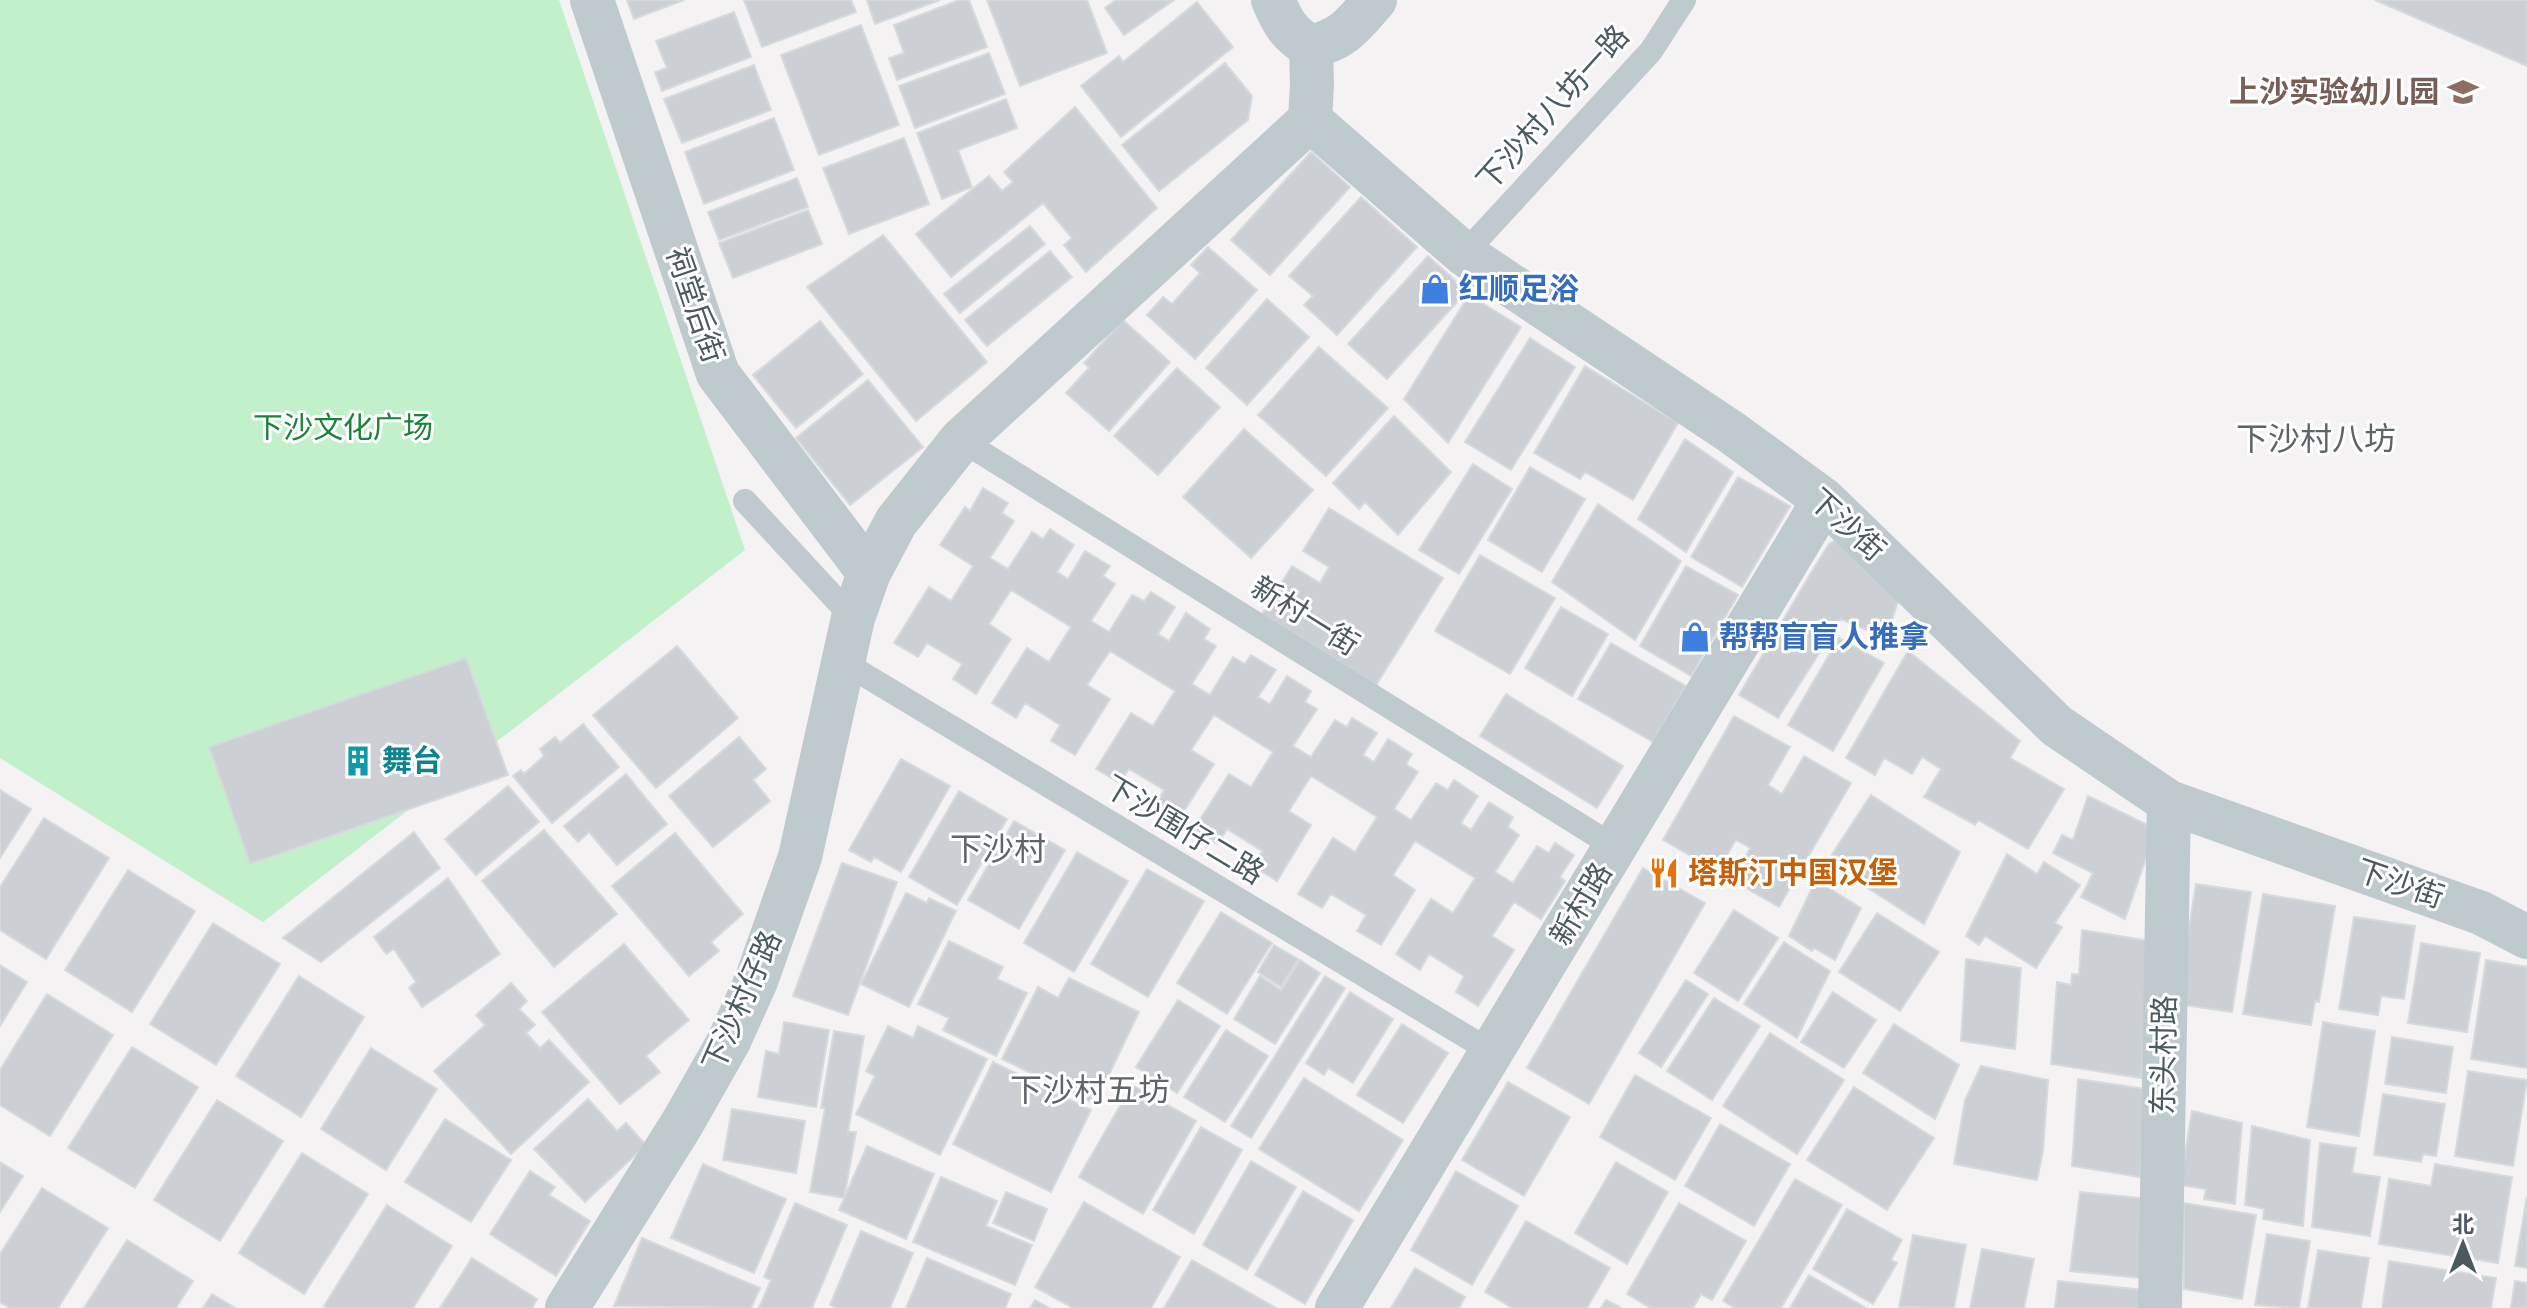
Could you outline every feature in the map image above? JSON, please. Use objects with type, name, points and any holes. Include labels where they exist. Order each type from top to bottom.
[{"type":"street","name":"祠堂后街","points":[[592,0],[718,374],[869,573]]},
{"type":"street","points":[[1273,0],[1284,25],[1296,38],[1311,47],[1334,41],[1375,0]]},
{"type":"street","points":[[1310,120],[1311,47]]},
{"type":"street","name":"下沙村仔路","points":[[567,1308],[683,1122],[729,1041],[756,981],[800,857],[853,618],[869,573],[896,522],[961,440],[1310,120]]},
{"type":"street","name":"下沙街","points":[[1310,120],[1464,254],[1731,432],[1824,500],[2057,726],[2169,802],[2481,913],[2527,937]]},
{"type":"street","name":"新村路","points":[[1337,1308],[1824,500]]},
{"type":"street","name":"东头村路","points":[[2160,1308],[2169,802]]},
{"type":"lane","name":"下沙村八坊一路","points":[[1464,254],[1651,51],[1684,0]]},
{"type":"lane","name":"新村一街","points":[[961,440],[1615,847]]},
{"type":"lane","points":[[745,501],[853,618]]},
{"type":"lane","name":"下沙围仔二路","points":[[843,662],[1492,1052]]},
{"type":"green space","name":"下沙文化广场","points":[[0,0],[559,0],[745,550],[263,922],[0,758]]},
{"type":"building","points":[[627,0],[684,0],[634,19]]},
{"type":"building","points":[[744,0],[851,0],[856,12],[762,47]]},
{"type":"building","points":[[867,0],[940,0],[875,24]]},
{"type":"building","points":[[959,0],[969,0],[987,47],[897,80],[889,58],[904,53],[894,25]]},
{"type":"building","points":[[987,0],[1087,0],[1107,53],[1020,86]]},
{"type":"building","points":[[1116,0],[1174,0],[1124,35],[1105,8]]},
{"type":"building","points":[[2375,0],[2527,0],[2527,66]]},
{"type":"building","points":[[1197,2],[1233,47],[1121,137],[1081,86],[1119,56],[1123,62]]},
{"type":"building","points":[[734,12],[751,57],[662,91],[655,72],[667,68],[656,41]]},
{"type":"building","points":[[861,25],[899,125],[819,155],[781,55]]},
{"type":"building","points":[[989,53],[1005,94],[915,128],[899,86]]},
{"type":"building","points":[[1225,63],[1252,96],[1248,120],[1159,191],[1122,145]]},
{"type":"building","points":[[754,65],[771,110],[682,143],[664,99]]},
{"type":"building","points":[[1006,99],[1017,128],[958,150],[972,187],[942,199],[917,133]]},
{"type":"building","points":[[1075,107],[1157,208],[1086,272],[1064,245],[1072,238],[1043,203],[951,277],[916,234],[989,176],[1002,191],[1013,182],[1004,172]]},
{"type":"building","points":[[774,118],[794,170],[704,204],[685,152]]},
{"type":"building","points":[[904,138],[929,204],[849,234],[823,168]]},
{"type":"building","points":[[1311,152],[1350,187],[1270,275],[1231,240]]},
{"type":"building","points":[[797,178],[808,207],[719,240],[708,212]]},
{"type":"building","points":[[1361,197],[1417,247],[1337,335],[1304,305],[1313,296],[1289,276]]},
{"type":"building","points":[[808,210],[822,244],[733,278],[719,243]]},
{"type":"building","points":[[1030,226],[1045,244],[960,313],[944,294]]},
{"type":"building","points":[[883,235],[987,362],[916,421],[807,287]]},
{"type":"building","points":[[1208,247],[1257,290],[1195,359],[1147,315],[1163,297],[1172,304],[1200,273],[1191,265]]},
{"type":"building","points":[[1050,251],[1072,277],[987,346],[965,320]]},
{"type":"building","points":[[1428,256],[1467,291],[1387,379],[1348,344]]},
{"type":"building","points":[[1469,295],[1521,327],[1448,443],[1404,399]]},
{"type":"building","points":[[1267,299],[1309,337],[1247,405],[1206,368]]},
{"type":"building","points":[[1123,320],[1170,362],[1109,431],[1066,393],[1089,368],[1084,363]]},
{"type":"building","points":[[820,321],[863,374],[796,428],[753,375]]},
{"type":"building","points":[[1530,338],[1575,367],[1511,470],[1465,442]]},
{"type":"building","points":[[1319,347],[1388,408],[1326,476],[1258,415]]},
{"type":"building","points":[[1585,366],[1678,423],[1633,500],[1585,472],[1580,479],[1534,453]]},
{"type":"building","points":[[1177,368],[1220,407],[1158,475],[1114,436]]},
{"type":"building","points":[[868,380],[923,447],[850,505],[796,438]]},
{"type":"building","points":[[1394,416],[1451,472],[1398,535],[1365,502],[1359,509],[1333,483]]},
{"type":"building","points":[[1244,429],[1313,490],[1251,558],[1183,497]]},
{"type":"building","points":[[1685,439],[1733,472],[1686,552],[1638,519]]},
{"type":"building","points":[[1473,464],[1512,489],[1459,574],[1419,550]]},
{"type":"building","points":[[1530,467],[1585,499],[1542,572],[1488,540]]},
{"type":"building","points":[[1738,477],[1790,506],[1742,587],[1691,557]]},
{"type":"building","points":[[983,488],[1008,503],[1002,513],[1014,521],[990,558],[1008,569],[1032,532],[1043,539],[1050,529],[1074,545],[1057,572],[1068,579],[1085,551],[1110,566],[1103,576],[1115,584],[1091,621],[1109,632],[1132,595],[1144,601],[1151,592],[1175,607],[1158,634],[1169,641],[1186,613],[1210,629],[1204,639],[1216,646],[1192,684],[1210,695],[1233,657],[1245,664],[1251,655],[1276,670],[1258,697],[1270,704],[1287,676],[1311,691],[1305,702],[1317,709],[1293,746],[1311,757],[1335,720],[1347,727],[1352,718],[1377,733],[1363,755],[1374,762],[1388,739],[1412,754],[1406,764],[1418,772],[1394,809],[1411,820],[1436,783],[1448,790],[1454,780],[1478,796],[1461,823],[1471,830],[1489,802],[1513,817],[1508,827],[1519,835],[1495,872],[1513,883],[1537,846],[1549,853],[1555,843],[1574,855],[1560,877],[1565,881],[1541,919],[1514,902],[1492,936],[1514,950],[1478,1006],[1456,992],[1464,976],[1429,954],[1420,970],[1396,954],[1431,899],[1453,913],[1475,878],[1415,841],[1393,875],[1415,890],[1381,945],[1357,931],[1366,915],[1331,894],[1322,908],[1298,894],[1333,838],[1355,852],[1377,817],[1311,776],[1289,811],[1311,825],[1277,881],[1253,866],[1262,851],[1227,829],[1218,844],[1194,829],[1229,774],[1251,787],[1273,752],[1214,715],[1191,750],[1214,764],[1179,819],[1155,805],[1164,790],[1129,769],[1120,783],[1096,769],[1131,713],[1153,726],[1175,691],[1110,651],[1087,685],[1110,699],[1075,755],[1051,741],[1060,725],[1025,703],[1016,718],[992,703],[1027,648],[1049,662],[1071,627],[1011,590],[989,624],[1011,639],[976,694],[953,679],[962,664],[927,643],[918,657],[894,643],[929,587],[951,601],[973,566],[940,545],[965,507],[970,511]]},
{"type":"building","points":[[1598,504],[1681,561],[1635,640],[1552,582]]},
{"type":"building","points":[[1329,508],[1443,578],[1376,685],[1262,614],[1292,566],[1320,583],[1329,567],[1303,551]]},
{"type":"building","points":[[1839,538],[1902,589],[1886,638],[1841,619],[1778,718],[1739,695],[1829,544]]},
{"type":"building","points":[[1480,555],[1555,598],[1510,674],[1435,631]]},
{"type":"building","points":[[1686,566],[1738,595],[1691,676],[1640,646]]},
{"type":"building","points":[[1561,607],[1608,634],[1572,696],[1525,668]]},
{"type":"building","points":[[1839,638],[1884,663],[1833,751],[1788,725]]},
{"type":"building","points":[[1611,643],[1686,686],[1653,742],[1578,699]]},
{"type":"building","points":[[677,646],[738,718],[656,788],[593,715]]},
{"type":"building","points":[[1908,651],[2020,741],[2010,758],[2064,789],[2028,849],[1978,820],[1975,825],[1924,797],[1941,769],[1922,757],[1912,774],[1884,758],[1875,775],[1846,758]]},
{"type":"building","name":"舞台","points":[[466,658],[508,775],[250,864],[209,747]]},
{"type":"building","points":[[1506,694],[1623,766],[1597,808],[1480,736]]},
{"type":"building","points":[[1734,716],[1790,747],[1768,785],[1782,794],[1804,756],[1851,783],[1779,907],[1732,880],[1750,848],[1736,840],[1717,871],[1663,840]]},
{"type":"building","points":[[583,724],[619,767],[552,823],[513,776],[521,770],[524,774],[544,756],[540,749],[555,737],[560,743]]},
{"type":"building","points":[[739,737],[766,769],[753,780],[770,801],[713,847],[669,796]]},
{"type":"building","points":[[901,759],[950,786],[901,872],[874,857],[871,862],[849,850]]},
{"type":"building","points":[[626,774],[667,824],[617,865],[589,832],[578,842],[564,826]]},
{"type":"building","points":[[508,786],[539,822],[476,875],[445,839]]},
{"type":"building","points":[[0,790],[31,809],[0,858]]},
{"type":"building","points":[[959,791],[1007,819],[957,905],[909,877]]},
{"type":"building","points":[[1871,795],[1960,852],[1924,924],[1827,862]]},
{"type":"building","points":[[2088,796],[2156,829],[2125,919],[2081,897],[2093,873],[2053,853],[2062,835],[2073,840]]},
{"type":"building","points":[[44,818],[109,858],[46,959],[0,930],[0,887]]},
{"type":"building","points":[[1014,821],[1065,850],[1019,929],[968,900]]},
{"type":"building","points":[[544,830],[617,914],[554,967],[482,881]]},
{"type":"building","points":[[414,832],[440,868],[321,962],[283,938]]},
{"type":"building","points":[[675,833],[743,914],[711,942],[719,951],[689,976],[612,886]]},
{"type":"building","points":[[1077,852],[1128,881],[1074,972],[1024,943]]},
{"type":"building","points":[[2007,854],[2037,874],[2044,862],[2080,885],[2055,923],[2062,927],[2036,968],[1985,936],[1979,945],[1966,936]]},
{"type":"building","points":[[842,863],[897,882],[848,1015],[793,996]]},
{"type":"building","points":[[1643,868],[1705,903],[1589,1104],[1527,1068]]},
{"type":"building","points":[[1147,869],[1204,901],[1148,997],[1091,964]]},
{"type":"building","points":[[128,870],[195,911],[132,1012],[65,970]]},
{"type":"building","points":[[448,878],[500,954],[422,1007],[409,988],[416,982],[394,949],[386,954],[374,937]]},
{"type":"building","points":[[1816,880],[1861,908],[1835,960],[1814,948],[1812,951],[1789,936]]},
{"type":"building","points":[[2196,884],[2251,892],[2232,1012],[2177,1004]]},
{"type":"building","points":[[906,893],[927,903],[929,898],[956,911],[909,1007],[861,984]]},
{"type":"building","points":[[2263,894],[2335,906],[2319,1002],[2315,1001],[2311,1025],[2243,1014]]},
{"type":"building","points":[[1734,910],[1778,938],[1738,1001],[1694,973]]},
{"type":"building","points":[[1221,912],[1272,943],[1227,1014],[1177,983]]},
{"type":"building","points":[[1877,913],[1939,952],[1900,1011],[1839,972]]},
{"type":"building","points":[[2354,917],[2415,926],[2404,999],[2381,996],[2378,1015],[2339,1009]]},
{"type":"building","points":[[213,923],[280,964],[216,1065],[150,1024]]},
{"type":"building","points":[[2082,930],[2151,941],[2141,1078],[2051,1064],[2057,982],[2071,985],[2072,974],[2079,975]]},
{"type":"building","points":[[949,941],[1003,967],[997,979],[1027,993],[996,1056],[943,1030],[949,1018],[918,1004]]},
{"type":"building","points":[[1784,942],[1830,971],[1797,1038],[1744,1004]]},
{"type":"building","points":[[2421,943],[2480,953],[2467,1032],[2408,1023]]},
{"type":"building","points":[[624,944],[689,1020],[646,1056],[660,1072],[620,1104],[542,1012]]},
{"type":"building","points":[[1274,945],[1298,959],[1281,987],[1258,972]]},
{"type":"building","points":[[1966,959],[2021,968],[2015,1049],[1961,1041]]},
{"type":"building","points":[[1300,960],[1320,973],[1275,1044],[1234,1019],[1260,976],[1281,990]]},
{"type":"building","points":[[2486,960],[2527,967],[2527,1068],[2471,1059]]},
{"type":"building","points":[[0,965],[27,982],[0,1026]]},
{"type":"building","points":[[299,976],[364,1017],[301,1117],[236,1076]]},
{"type":"building","points":[[1325,976],[1345,988],[1251,1138],[1231,1126]]},
{"type":"building","points":[[1069,978],[1139,1012],[1095,1104],[1002,1059],[1038,987],[1058,998]]},
{"type":"building","points":[[1686,980],[1708,994],[1661,1067],[1639,1053]]},
{"type":"building","points":[[511,983],[527,1001],[519,1009],[535,1025],[526,1033],[540,1048],[549,1040],[589,1082],[511,1154],[434,1071],[485,1025],[476,1015]]},
{"type":"building","points":[[1350,992],[1393,1019],[1353,1083],[1328,1068],[1324,1075],[1306,1063]]},
{"type":"building","points":[[1833,992],[1876,1020],[1844,1068],[1801,1042]]},
{"type":"building","points":[[47,994],[113,1035],[50,1136],[0,1105],[0,1070]]},
{"type":"building","points":[[1714,998],[1760,1026],[1712,1100],[1667,1071]]},
{"type":"building","points":[[1178,1000],[1220,1026],[1177,1093],[1136,1067]]},
{"type":"building","points":[[784,1022],[829,1030],[816,1107],[758,1097],[766,1051],[779,1054]]},
{"type":"building","points":[[2323,1022],[2375,1031],[2359,1136],[2307,1127]]},
{"type":"building","points":[[1402,1024],[1448,1053],[1403,1123],[1357,1095]]},
{"type":"building","points":[[1894,1024],[1959,1065],[1935,1119],[1863,1073]]},
{"type":"building","points":[[888,1026],[913,1038],[918,1026],[987,1059],[940,1155],[856,1114],[875,1076],[866,1071]]},
{"type":"building","points":[[1226,1030],[1268,1056],[1225,1122],[1184,1097]]},
{"type":"building","points":[[834,1031],[864,1036],[848,1132],[856,1132],[844,1198],[810,1192],[825,1108],[821,1108]]},
{"type":"building","points":[[1770,1033],[1844,1080],[1797,1154],[1723,1106]]},
{"type":"building","points":[[2392,1037],[2453,1047],[2446,1093],[2385,1084]]},
{"type":"building","points":[[132,1047],[198,1087],[135,1188],[68,1148]]},
{"type":"building","points":[[371,1048],[437,1089],[386,1170],[321,1129]]},
{"type":"building","points":[[993,1062],[1091,1110],[1051,1192],[953,1144]]},
{"type":"building","points":[[1981,1066],[2048,1080],[2043,1151],[2037,1180],[1954,1164],[1965,1100]]},
{"type":"building","points":[[2468,1071],[2527,1080],[2513,1166],[2455,1156]]},
{"type":"building","points":[[1635,1075],[1711,1118],[1675,1180],[1600,1137]]},
{"type":"building","points":[[1304,1078],[1403,1140],[1359,1211],[1259,1149]]},
{"type":"building","points":[[2078,1079],[2146,1089],[2140,1177],[2072,1166]]},
{"type":"building","points":[[1508,1082],[1570,1117],[1524,1196],[1462,1160]]},
{"type":"building","points":[[1132,1085],[1196,1121],[1143,1214],[1079,1177]]},
{"type":"building","points":[[1854,1087],[1934,1138],[1887,1210],[1807,1160]]},
{"type":"building","points":[[2383,1094],[2445,1104],[2436,1156],[2423,1154],[2421,1162],[2374,1155]]},
{"type":"building","points":[[588,1099],[617,1131],[626,1123],[646,1145],[585,1202],[534,1149]]},
{"type":"building","points":[[217,1100],[283,1141],[220,1241],[154,1200]]},
{"type":"building","points":[[732,1109],[805,1121],[796,1173],[723,1160]]},
{"type":"building","points":[[2192,1111],[2242,1123],[2235,1204],[2204,1199],[2206,1189],[2180,1185]]},
{"type":"building","points":[[445,1119],[511,1160],[471,1222],[405,1182]]},
{"type":"building","points":[[1720,1124],[1790,1164],[1754,1226],[1685,1186]]},
{"type":"building","points":[[2252,1126],[2310,1140],[2303,1226],[2263,1219],[2264,1209],[2245,1205]]},
{"type":"building","points":[[1201,1127],[1242,1150],[1194,1234],[1153,1210]]},
{"type":"building","points":[[2320,1143],[2356,1148],[2352,1173],[2380,1177],[2370,1236],[2312,1227]]},
{"type":"building","points":[[867,1146],[934,1174],[906,1239],[839,1210]]},
{"type":"building","points":[[302,1153],[368,1194],[304,1294],[239,1253]]},
{"type":"building","points":[[1251,1161],[1296,1187],[1247,1270],[1203,1245]]},
{"type":"building","points":[[0,1162],[23,1176],[0,1212]]},
{"type":"building","points":[[1616,1162],[1668,1192],[1627,1264],[1575,1233]]},
{"type":"building","points":[[703,1164],[786,1199],[754,1273],[671,1238]]},
{"type":"building","points":[[2435,1164],[2512,1177],[2498,1263],[2379,1244],[2389,1179],[2431,1186]]},
{"type":"building","points":[[530,1171],[555,1187],[549,1195],[590,1221],[556,1276],[490,1234]]},
{"type":"building","points":[[1456,1171],[1518,1206],[1472,1285],[1411,1250]]},
{"type":"building","points":[[941,1177],[997,1201],[986,1226],[1032,1245],[1015,1285],[913,1242]]},
{"type":"building","points":[[1795,1179],[1842,1205],[1781,1308],[1735,1308],[1723,1301]]},
{"type":"building","points":[[42,1188],[108,1228],[58,1308],[10,1308],[0,1302],[0,1254]]},
{"type":"building","points":[[1303,1191],[1353,1220],[1305,1304],[1255,1275]]},
{"type":"building","points":[[1006,1192],[1047,1209],[1034,1241],[993,1223]]},
{"type":"building","points":[[2080,1192],[2149,1199],[2140,1278],[2070,1271]]},
{"type":"building","points":[[2527,1197],[2527,1268],[2515,1266]]},
{"type":"building","points":[[1084,1202],[1180,1257],[1151,1308],[1073,1308],[1035,1287]]},
{"type":"building","points":[[795,1203],[847,1225],[812,1308],[759,1308],[771,1280],[764,1277]]},
{"type":"building","points":[[1679,1203],[1746,1241],[1712,1300],[1701,1294],[1693,1308],[1651,1308],[1627,1294]]},
{"type":"building","points":[[2184,1203],[2256,1215],[2242,1299],[2184,1289]]},
{"type":"building","points":[[387,1205],[452,1246],[413,1308],[324,1306]]},
{"type":"building","points":[[1847,1209],[1902,1240],[1891,1260],[1897,1263],[1873,1304],[1813,1269]]},
{"type":"building","points":[[1526,1221],[1610,1268],[1587,1308],[1513,1308],[1485,1292]]},
{"type":"building","points":[[861,1231],[913,1253],[890,1308],[838,1308],[830,1305]]},
{"type":"building","points":[[2267,1234],[2310,1241],[2299,1308],[2255,1305]]},
{"type":"building","points":[[1913,1235],[1966,1245],[1954,1308],[1899,1307]]},
{"type":"building","points":[[642,1238],[760,1288],[751,1308],[614,1306]]},
{"type":"building","points":[[127,1240],[193,1281],[176,1308],[84,1308]]},
{"type":"building","points":[[1982,1249],[2034,1259],[2024,1308],[1970,1308]]},
{"type":"building","points":[[2318,1250],[2369,1258],[2361,1308],[2308,1308]]},
{"type":"building","points":[[472,1258],[537,1299],[532,1308],[440,1308]]},
{"type":"building","points":[[927,1258],[1011,1294],[1005,1308],[906,1308]]},
{"type":"building","points":[[1192,1260],[1276,1308],[1164,1308]]},
{"type":"building","points":[[2389,1261],[2496,1278],[2491,1308],[2382,1308]]},
{"type":"building","points":[[1415,1268],[1465,1297],[1459,1308],[1391,1308]]},
{"type":"building","points":[[1809,1275],[1866,1308],[1790,1308]]},
{"type":"building","points":[[2058,1281],[2144,1290],[2142,1308],[2055,1308]]},
{"type":"building","points":[[2515,1281],[2527,1283],[2527,1308],[2511,1308]]},
{"type":"building","points":[[212,1294],[235,1308],[203,1308]]},
{"type":"building","points":[[1035,1300],[1049,1308],[1030,1308]]},
{"type":"building","points":[[1606,1300],[1621,1308],[1601,1308]]},
{"type":"place","name":"上沙实验幼儿园","points":[[2463,92]]},
{"type":"place","name":"红顺足浴","points":[[1435,289]]},
{"type":"place","name":"帮帮盲盲人推拿","points":[[1695,637]]},
{"type":"place","name":"舞台","points":[[358,761]]},
{"type":"place","name":"塔斯汀中国汉堡","points":[[1664,873]]},
{"type":"district","name":"下沙村八坊","points":[[2316,439]]},
{"type":"district","name":"下沙村","points":[[998,849]]},
{"type":"district","name":"下沙村五坊","points":[[1090,1090]]}]
